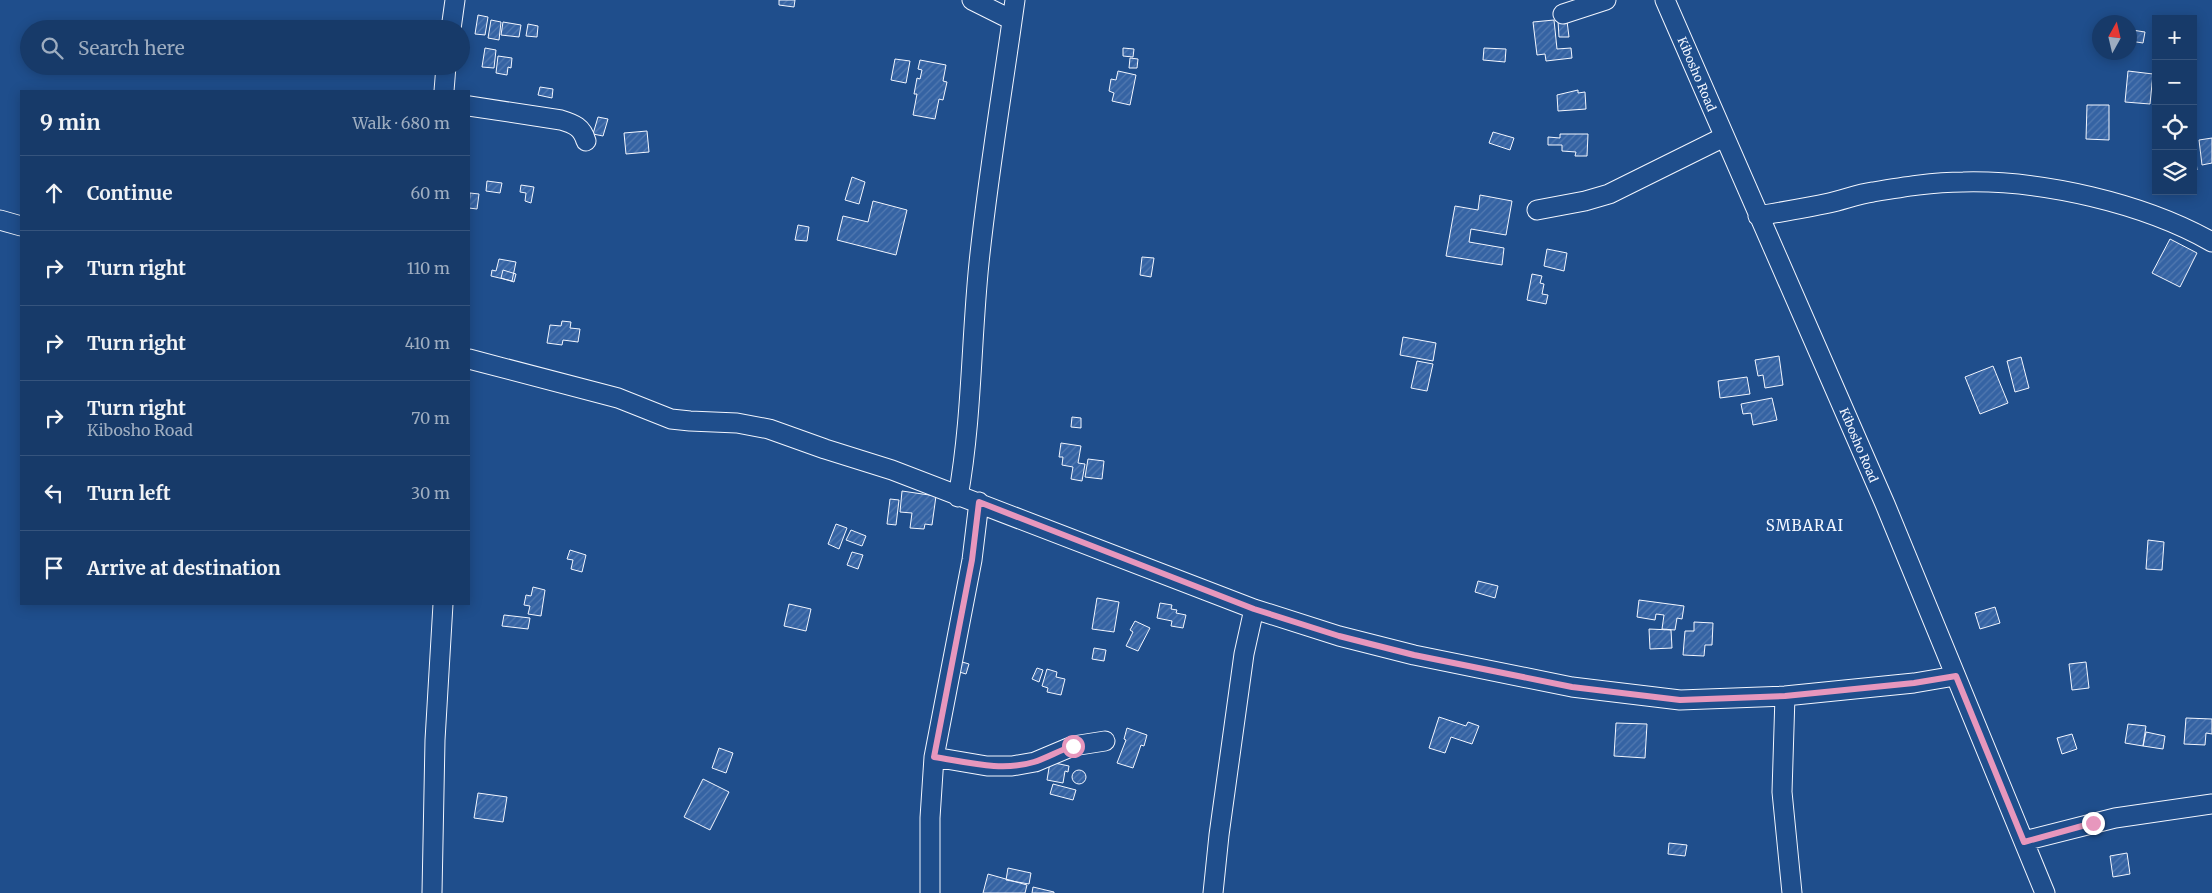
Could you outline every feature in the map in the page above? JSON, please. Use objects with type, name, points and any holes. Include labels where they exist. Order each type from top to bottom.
[{"type":"street","points":[[452,20],[455,0]]},
{"type":"street","points":[[972,0],[1012,20]]},
{"type":"street","points":[[958,496],[964,460],[971,391],[979,261],[1015,0]]},
{"type":"street","points":[[1563,14],[1606,0]]},
{"type":"street","name":"Kibosho Road","points":[[1665,0],[1758,216],[1805,317],[2045,893]]},
{"type":"street","points":[[444,90],[445,75]]},
{"type":"street","points":[[470,106],[561,120],[573,124],[580,129],[586,141]]},
{"type":"street","points":[[1537,210],[1585,201],[1609,194],[1724,137]]},
{"type":"street","points":[[1758,216],[1830,203],[1870,192],[1912,186],[1964,182],[2013,184],[2094,197],[2156,217],[2212,242]]},
{"type":"street","points":[[0,220],[20,226]]},
{"type":"street","points":[[470,359],[618,398],[671,418],[690,422],[737,423],[769,429],[892,470],[958,496],[979,502],[1254,609],[1339,636],[1414,655],[1572,687],[1680,700],[1785,696],[1914,683],[1956,676]]},
{"type":"street","points":[[930,893],[930,818],[934,757],[972,560],[979,502]]},
{"type":"street","points":[[432,893],[435,750],[443,605]]},
{"type":"street","points":[[1213,893],[1218,835],[1244,654],[1254,609]]},
{"type":"street","points":[[1785,696],[1782,792],[1792,893]]},
{"type":"street","points":[[934,757],[987,766],[1012,766],[1035,762],[1073,746],[1105,741]]},
{"type":"street","points":[[2024,842],[2115,818],[2212,804]]},
{"type":"building","points":[[779,0],[795,0],[794,7],[779,5]]},
{"type":"building","points":[[478,15],[488,17],[485,35],[475,34]]},
{"type":"building","points":[[491,20],[501,22],[499,40],[488,38]]},
{"type":"building","points":[[1554,20],[1557,49],[1571,48],[1572,58],[1546,61],[1545,54],[1537,55],[1533,22]]},
{"type":"building","points":[[1558,21],[1567,21],[1569,37],[1559,37]]},
{"type":"building","points":[[503,22],[521,25],[519,37],[501,35]]},
{"type":"building","points":[[528,24],[538,26],[537,37],[526,36]]},
{"type":"building","points":[[2137,31],[2145,32],[2143,43],[2137,42]]},
{"type":"building","points":[[485,48],[496,50],[494,68],[482,67]]},
{"type":"building","points":[[1123,48],[1134,49],[1133,57],[1123,56]]},
{"type":"building","points":[[1484,48],[1506,49],[1505,62],[1483,60]]},
{"type":"building","points":[[498,56],[512,58],[511,68],[508,67],[507,75],[496,73]]},
{"type":"building","points":[[1130,58],[1138,59],[1137,68],[1129,68]]},
{"type":"building","points":[[895,59],[910,61],[906,83],[891,80]]},
{"type":"building","points":[[920,60],[946,65],[943,81],[947,82],[943,100],[939,99],[935,119],[913,115],[917,94],[914,94],[917,78],[920,79],[922,70],[918,69]]},
{"type":"building","points":[[1118,71],[1136,75],[1130,105],[1112,101],[1114,93],[1109,91],[1111,79],[1116,80]]},
{"type":"building","points":[[2128,71],[2152,74],[2150,104],[2125,102]]},
{"type":"building","points":[[540,87],[553,89],[552,98],[538,95]]},
{"type":"building","points":[[1578,90],[1578,93],[1585,92],[1586,109],[1558,111],[1557,95]]},
{"type":"building","points":[[2087,105],[2109,105],[2109,140],[2086,139]]},
{"type":"building","points":[[598,117],[608,119],[603,136],[593,134]]},
{"type":"building","points":[[647,131],[649,152],[626,154],[624,133]]},
{"type":"building","points":[[1493,132],[1514,138],[1510,150],[1489,143]]},
{"type":"building","points":[[1560,134],[1588,134],[1587,156],[1575,156],[1576,152],[1562,151],[1562,145],[1548,145],[1548,137],[1560,138]]},
{"type":"building","points":[[2212,138],[2212,163],[2202,165],[2199,140]]},
{"type":"building","points":[[852,177],[865,182],[859,204],[845,200]]},
{"type":"building","points":[[487,181],[502,183],[500,193],[486,191]]},
{"type":"building","points":[[521,185],[534,187],[531,203],[525,201],[526,193],[520,192]]},
{"type":"building","points":[[470,193],[479,194],[477,209],[470,208]]},
{"type":"building","points":[[1480,195],[1512,201],[1506,235],[1471,229],[1469,242],[1504,248],[1502,265],[1446,256],[1455,206],[1478,210]]},
{"type":"building","points":[[873,201],[907,210],[896,255],[837,240],[843,216],[868,222]]},
{"type":"building","points":[[798,225],[809,227],[807,241],[795,240]]},
{"type":"building","points":[[2170,239],[2197,253],[2180,287],[2152,273]]},
{"type":"building","points":[[1547,249],[1567,253],[1564,271],[1544,266]]},
{"type":"building","points":[[1142,257],[1154,258],[1151,277],[1140,275]]},
{"type":"building","points":[[499,259],[516,262],[512,281],[491,276],[492,270],[496,271]]},
{"type":"building","points":[[503,270],[516,274],[514,282],[501,278]]},
{"type":"building","points":[[1532,274],[1542,276],[1540,283],[1544,284],[1542,294],[1548,295],[1546,304],[1527,300]]},
{"type":"building","points":[[562,321],[571,322],[570,328],[580,329],[578,342],[563,340],[562,345],[547,343],[550,325],[561,326]]},
{"type":"building","points":[[1403,337],[1436,343],[1433,361],[1400,355]]},
{"type":"building","points":[[1779,356],[1783,385],[1765,388],[1763,375],[1758,376],[1755,360]]},
{"type":"building","points":[[2021,357],[2029,388],[2015,392],[2007,361]]},
{"type":"building","points":[[1417,361],[1433,364],[1427,391],[1411,388]]},
{"type":"building","points":[[1993,366],[2008,403],[1980,414],[1965,377]]},
{"type":"building","points":[[1747,377],[1750,394],[1720,398],[1718,381]]},
{"type":"building","points":[[1772,398],[1777,420],[1753,425],[1751,413],[1743,414],[1741,404]]},
{"type":"building","points":[[1072,417],[1081,418],[1081,428],[1071,427]]},
{"type":"building","points":[[1061,443],[1081,446],[1078,463],[1085,464],[1082,481],[1071,479],[1073,467],[1062,465],[1063,457],[1059,457]]},
{"type":"building","points":[[1088,459],[1104,461],[1102,479],[1085,477]]},
{"type":"building","points":[[902,491],[936,496],[932,525],[925,524],[924,529],[910,528],[912,513],[900,512]]},
{"type":"building","points":[[890,499],[899,500],[896,525],[887,524]]},
{"type":"building","points":[[836,524],[847,528],[839,549],[828,544]]},
{"type":"building","points":[[851,530],[866,536],[862,546],[846,540]]},
{"type":"building","points":[[2148,540],[2164,542],[2162,570],[2146,569]]},
{"type":"building","points":[[570,550],[586,555],[582,572],[571,569],[573,560],[567,559]]},
{"type":"building","points":[[852,552],[863,555],[858,569],[847,565]]},
{"type":"building","points":[[1478,581],[1498,586],[1495,598],[1475,592]]},
{"type":"building","points":[[533,587],[545,590],[541,616],[528,614],[530,606],[524,605],[526,595],[531,596]]},
{"type":"building","points":[[1097,598],[1119,602],[1114,632],[1092,629]]},
{"type":"building","points":[[1639,600],[1684,606],[1682,619],[1677,618],[1675,630],[1662,629],[1664,615],[1656,614],[1655,620],[1637,617]]},
{"type":"building","points":[[1160,603],[1172,605],[1171,609],[1177,610],[1176,613],[1186,615],[1183,628],[1171,626],[1172,621],[1157,618]]},
{"type":"building","points":[[789,604],[811,609],[806,631],[784,626]]},
{"type":"building","points":[[1995,607],[2000,623],[1980,629],[1975,613]]},
{"type":"building","points":[[504,615],[530,618],[528,629],[502,626]]},
{"type":"building","points":[[1135,621],[1150,628],[1138,651],[1126,646],[1133,632],[1130,630]]},
{"type":"building","points":[[1694,622],[1713,623],[1712,645],[1705,645],[1704,656],[1683,655],[1685,631],[1694,631]]},
{"type":"building","points":[[1649,629],[1671,630],[1672,648],[1650,649]]},
{"type":"building","points":[[1094,648],[1106,650],[1104,661],[1092,659]]},
{"type":"building","points":[[959,661],[969,664],[966,674],[956,671]]},
{"type":"building","points":[[2086,662],[2089,688],[2072,690],[2069,664]]},
{"type":"building","points":[[1037,668],[1043,670],[1039,682],[1032,679]]},
{"type":"building","points":[[1047,669],[1057,672],[1056,677],[1065,679],[1061,695],[1047,692],[1048,688],[1042,686]]},
{"type":"building","points":[[1439,717],[1466,726],[1468,722],[1479,726],[1472,744],[1451,737],[1445,753],[1429,748]]},
{"type":"building","points":[[2186,718],[2212,719],[2212,734],[2206,733],[2205,745],[2184,744]]},
{"type":"building","points":[[1616,723],[1647,724],[1645,758],[1614,756]]},
{"type":"building","points":[[2128,724],[2146,726],[2143,746],[2125,743]]},
{"type":"building","points":[[1127,728],[1147,735],[1144,746],[1141,745],[1133,768],[1117,763],[1126,740],[1124,739]]},
{"type":"building","points":[[2146,732],[2165,736],[2163,749],[2143,746]]},
{"type":"building","points":[[2072,734],[2077,749],[2062,754],[2057,738]]},
{"type":"building","points":[[719,748],[733,753],[726,773],[712,768]]},
{"type":"building","points":[[1050,762],[1069,766],[1068,772],[1065,771],[1063,783],[1047,780]]},
{"type":"building","points":[[1079,770],[1084,772],[1086,777],[1084,782],[1079,784],[1074,782],[1072,777],[1074,772]]},
{"type":"building","points":[[703,779],[729,792],[710,830],[684,817]]},
{"type":"building","points":[[1053,784],[1076,790],[1073,800],[1050,794]]},
{"type":"building","points":[[478,793],[507,797],[503,822],[474,818]]},
{"type":"building","points":[[1669,843],[1687,845],[1685,856],[1668,854]]},
{"type":"building","points":[[2127,853],[2130,874],[2113,877],[2110,856]]},
{"type":"building","points":[[1008,868],[1031,873],[1029,884],[1006,880]]},
{"type":"building","points":[[988,874],[1027,885],[1025,893],[983,893]]},
{"type":"building","points":[[1033,887],[1054,892],[1054,893],[1032,893]]},
{"type":"district","name":"SMBARAI","points":[[1805,525]]},
{"type":"route","points":[[1073,746],[1054,752],[1035,762],[1012,766],[987,766],[934,757],[950,665],[972,560],[979,502],[1202,587],[1254,609],[1339,636],[1414,655],[1572,687],[1680,700],[1756,698],[1914,683],[1956,676],[2024,842],[2093,823]]}]
